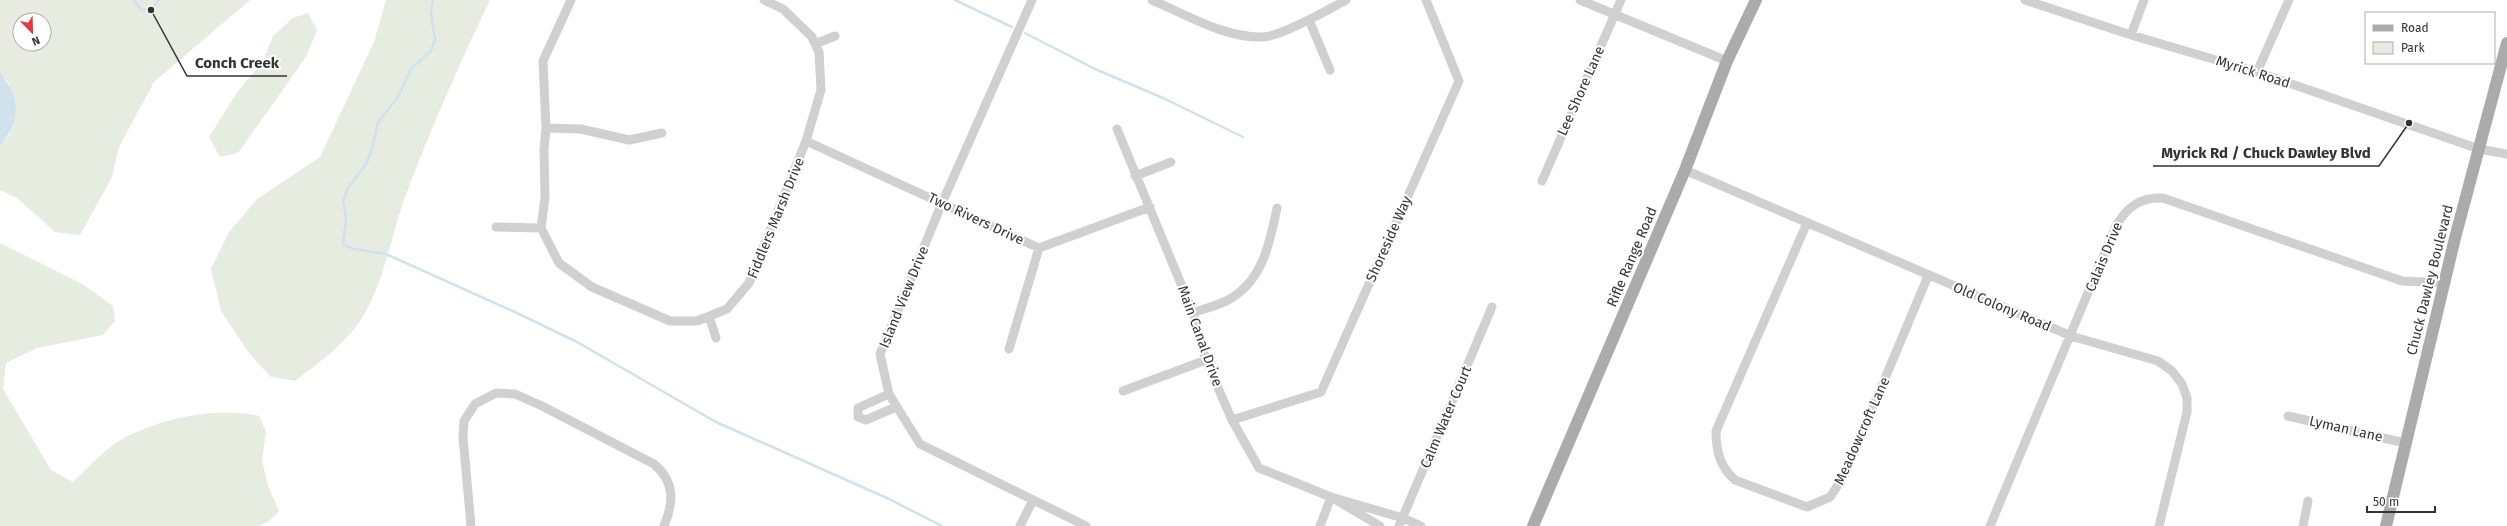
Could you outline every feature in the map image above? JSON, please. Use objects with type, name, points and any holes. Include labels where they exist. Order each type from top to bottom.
[{"type":"main road","name":"Rifle Range Road","points":[[1533,526],[1685,170],[1727,61],[1756,0]]},
{"type":"main road","name":"Chuck Dawley Boulevard","points":[[2386,526],[2405,443],[2507,43]]},
{"type":"street","points":[[496,227],[541,228],[545,197],[544,149],[546,128],[544,61],[571,0]]},
{"type":"street","name":"Fiddlers Marsh Drive","points":[[541,228],[559,263],[592,287],[670,321],[697,321],[727,309],[749,283],[806,141],[820,90],[819,52],[812,37],[783,9],[764,0]]},
{"type":"street","name":"Island View Drive","points":[[1032,0],[942,203],[880,354],[889,394],[920,444],[1086,526]]},
{"type":"street","points":[[1152,0],[1226,33],[1264,37],[1309,20],[1346,0]]},
{"type":"street","name":"Shoreside Way","points":[[1232,420],[1321,392],[1459,81],[1426,0]]},
{"type":"street","points":[[1580,0],[1615,16],[1727,61]]},
{"type":"street","name":"Lee Shore Lane","points":[[1542,181],[1621,0]]},
{"type":"street","name":"Myrick Road","points":[[2025,0],[2131,35],[2257,72],[2479,149],[2507,154]]},
{"type":"street","points":[[2131,35],[2144,0]]},
{"type":"street","points":[[2257,72],[2289,0]]},
{"type":"street","points":[[1309,20],[1330,70]]},
{"type":"street","points":[[815,44],[835,36]]},
{"type":"street","points":[[546,128],[581,129],[628,140],[662,133]]},
{"type":"street","name":"Main Canal Drive","points":[[1117,129],[1135,176],[1150,208],[1193,313],[1206,360],[1232,420],[1259,468],[1331,497],[1401,522],[1421,526]]},
{"type":"street","name":"Two Rivers Drive","points":[[806,141],[1039,248],[1150,208]]},
{"type":"street","points":[[1135,176],[1171,162]]},
{"type":"street","name":"Old Colony Road","points":[[1685,170],[1928,276],[2071,336],[2158,361],[2172,371],[2182,384],[2187,398],[2187,412],[2159,526]]},
{"type":"street","name":"Calais Drive","points":[[1990,526],[2116,226],[2125,212],[2150,197],[2163,198],[2402,281],[2446,283]]},
{"type":"street","points":[[1193,313],[1233,298],[1256,276],[1270,244],[1277,208]]},
{"type":"street","name":"Meadowcroft Lane","points":[[1807,223],[1716,431],[1716,446],[1719,459],[1726,472],[1735,480],[1807,506],[1830,497],[1844,476],[1928,276]]},
{"type":"street","points":[[1009,349],[1039,248]]},
{"type":"street","name":"Calm Water Court","points":[[1401,522],[1492,307]]},
{"type":"street","points":[[709,316],[716,338]]},
{"type":"street","points":[[1123,391],[1206,360]]},
{"type":"street","points":[[470,526],[463,437],[464,421],[475,404],[496,392],[515,394],[542,406],[654,464],[662,471],[670,485],[672,499],[664,526]]},
{"type":"street","points":[[889,394],[858,408],[858,417],[866,420],[896,407]]},
{"type":"street","name":"Lyman Lane","points":[[2288,416],[2405,443]]},
{"type":"street","points":[[1320,526],[1331,497]]},
{"type":"street","name":"Main Canal Drive","points":[[1331,497],[1380,526]]},
{"type":"street","points":[[1020,526],[1033,500]]},
{"type":"street","points":[[2303,526],[2308,501]]},
{"type":"green space","points":[[0,0],[250,0],[154,82],[119,147],[112,177],[80,235],[55,232],[17,198],[0,190],[0,146],[10,133],[9,84],[0,71]]},
{"type":"green space","points":[[386,0],[490,0],[424,149],[404,200],[385,265],[366,311],[358,324],[344,340],[328,355],[295,381],[271,377],[249,353],[221,311],[211,269],[229,232],[257,199],[320,157],[374,42]]},
{"type":"green space","points":[[308,13],[317,30],[306,57],[238,153],[220,157],[209,137],[238,91],[263,61],[273,36],[293,18]]},
{"type":"green space","points":[[0,243],[84,285],[113,306],[115,321],[103,335],[37,348],[6,363],[3,389],[51,470],[73,482],[103,453],[117,442],[139,431],[172,420],[208,413],[226,412],[259,416],[266,432],[262,460],[268,486],[279,511],[268,522],[257,526],[0,526]]},
{"type":"water","points":[[0,71],[12,91],[16,109],[12,126],[0,146]]},
{"type":"waterway","points":[[134,0],[141,10],[151,10],[159,0]]},
{"type":"waterway","points":[[433,0],[431,14],[435,39],[431,51],[411,69],[398,97],[378,122],[372,149],[366,164],[348,188],[343,201],[346,218],[343,245],[354,249],[386,254],[517,313],[577,342],[716,422],[889,499],[942,526]]},
{"type":"waterway","points":[[955,0],[1012,27]]},
{"type":"waterway","points":[[1025,33],[1095,69],[1163,98],[1243,137]]},
{"type":"place","name":"Conch Creek","points":[[151,10]]},
{"type":"place","name":"Myrick Rd / Chuck Dawley Blvd","points":[[2409,123]]}]
